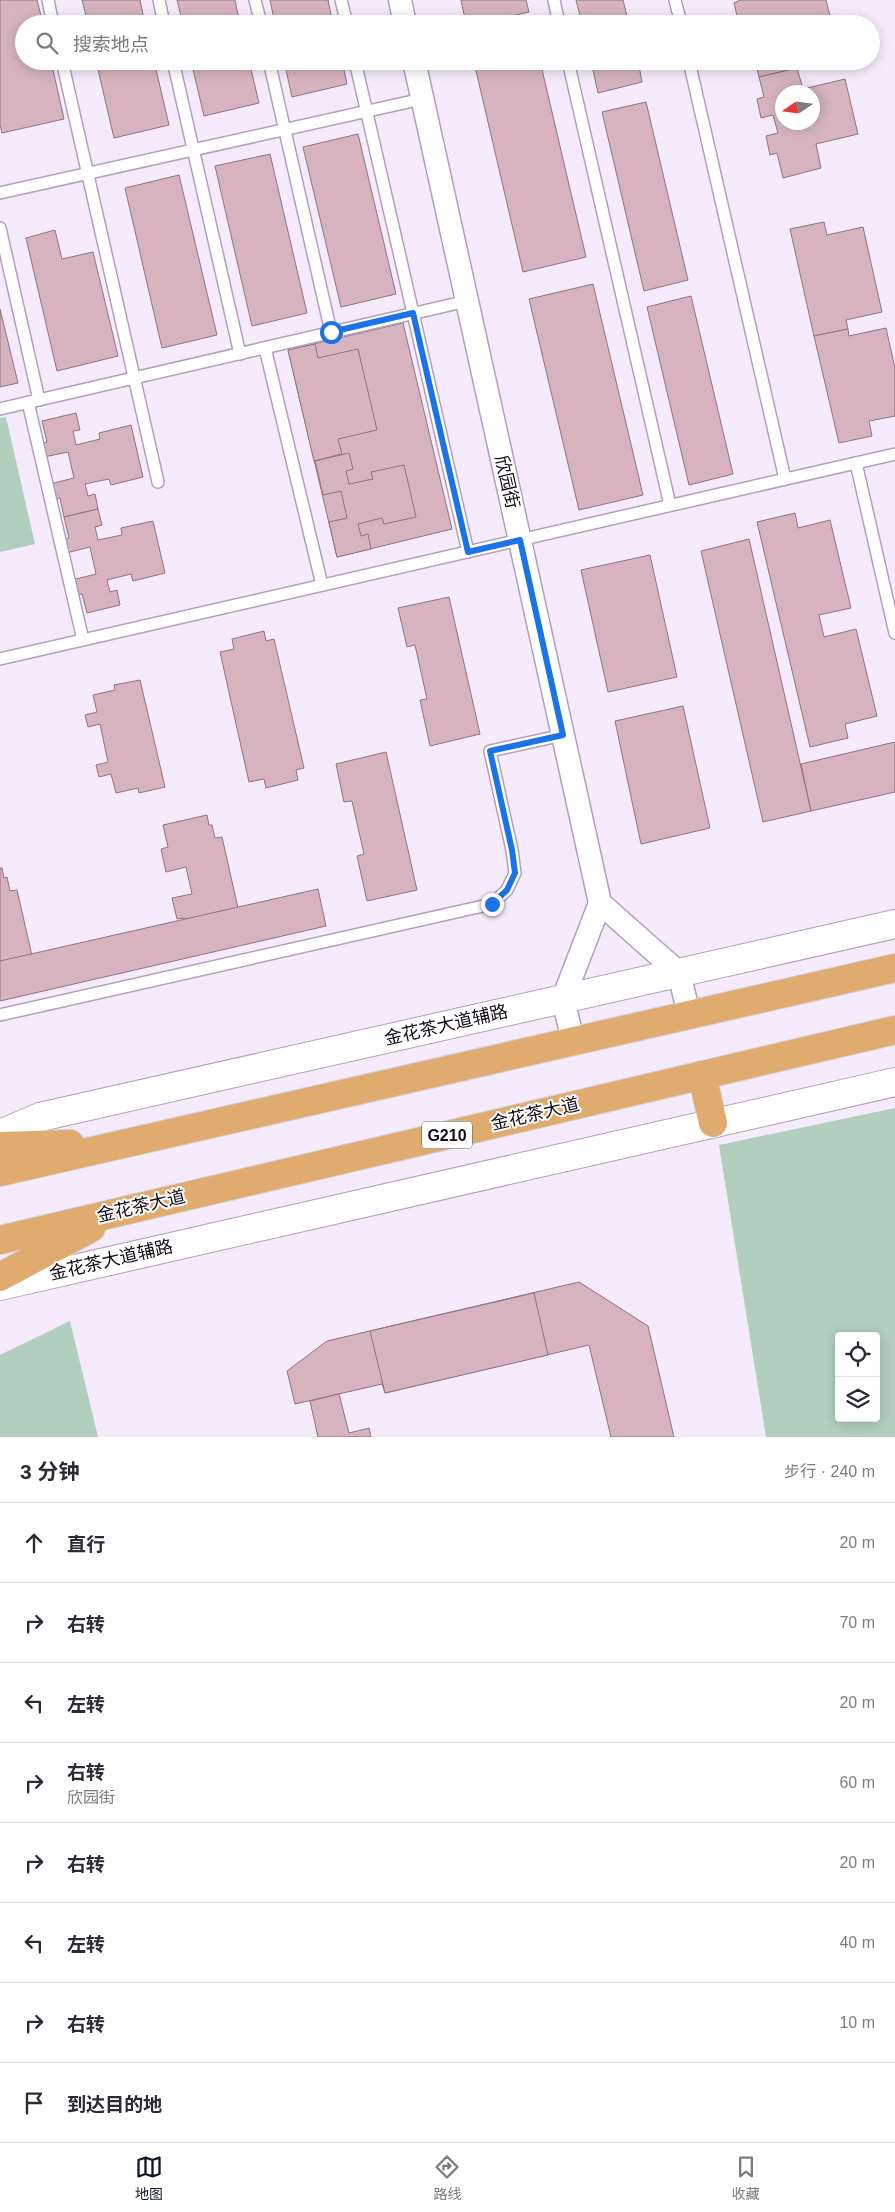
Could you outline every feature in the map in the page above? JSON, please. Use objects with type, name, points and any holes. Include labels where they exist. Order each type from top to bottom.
[{"type":"highway","points":[[0,1172],[895,968]]},
{"type":"highway","name":"金花茶大道","points":[[0,1240],[895,1030]]},
{"type":"highway","points":[[702,1075],[713,1124]]},
{"type":"highway","points":[[0,1146],[127,1143]]},
{"type":"highway","points":[[0,1277],[123,1211]]},
{"type":"street","points":[[400,0],[403,15]]},
{"type":"street","name":"欣园街","points":[[416,70],[600,903]]},
{"type":"street","points":[[573,1041],[563,999],[600,903],[680,973],[689,1014]]},
{"type":"street","name":"金花茶大道辅路","points":[[0,1134],[40,1117],[895,924]]},
{"type":"street","name":"金花茶大道辅路","points":[[0,1286],[895,1082]]},
{"type":"lane","points":[[48,0],[51,15]]},
{"type":"lane","points":[[159,0],[162,15]]},
{"type":"lane","points":[[255,0],[259,15]]},
{"type":"lane","points":[[341,0],[345,15]]},
{"type":"lane","points":[[554,0],[557,15]]},
{"type":"lane","points":[[675,0],[679,15]]},
{"type":"lane","points":[[64,70],[158,482]]},
{"type":"lane","points":[[175,70],[240,354]]},
{"type":"lane","points":[[271,70],[331,332]]},
{"type":"lane","points":[[357,70],[468,552]]},
{"type":"lane","points":[[570,70],[670,506]]},
{"type":"lane","points":[[691,70],[785,479]]},
{"type":"lane","points":[[0,193],[422,100]]},
{"type":"lane","points":[[0,228],[83,640]]},
{"type":"lane","points":[[0,409],[466,301]]},
{"type":"lane","points":[[265,348],[322,585]]},
{"type":"lane","points":[[0,659],[895,454]]},
{"type":"lane","points":[[856,463],[895,633]]},
{"type":"lane","points":[[0,1015],[492,904],[507,890],[515,873],[512,850],[490,751],[563,735]]},
{"type":"green space","points":[[6,417],[35,544],[0,552],[0,418]]},
{"type":"green space","points":[[895,1108],[895,1437],[766,1437],[719,1145]]},
{"type":"green space","points":[[70,1321],[98,1437],[0,1437],[0,1355]]},
{"type":"building","points":[[0,0],[37,0],[41,15],[15,15],[15,70],[53,70],[64,119],[2,133],[0,125]]},
{"type":"building","points":[[82,0],[140,0],[143,15],[86,15]]},
{"type":"building","points":[[177,0],[235,0],[238,15],[181,15]]},
{"type":"building","points":[[270,0],[328,0],[331,15],[273,15]]},
{"type":"building","points":[[461,0],[526,0],[529,12],[516,15],[464,15]]},
{"type":"building","points":[[576,0],[623,0],[627,15],[580,15]]},
{"type":"building","points":[[740,0],[826,0],[830,15],[737,15],[734,3]]},
{"type":"building","points":[[98,70],[156,70],[169,125],[114,138]]},
{"type":"building","points":[[193,70],[251,70],[259,103],[204,116]]},
{"type":"building","points":[[286,70],[344,70],[347,84],[292,97]]},
{"type":"building","points":[[476,70],[542,70],[586,257],[523,272]]},
{"type":"building","points":[[593,70],[640,70],[642,82],[598,93]]},
{"type":"building","points":[[757,70],[789,70],[759,77]]},
{"type":"building","points":[[789,70],[798,70],[802,85],[775,85],[775,122],[773,115],[761,118],[757,99],[764,97],[759,77]]},
{"type":"building","points":[[845,79],[858,134],[816,144],[821,168],[783,178],[777,153],[770,155],[766,136],[778,133],[777,130],[820,130],[820,85]]},
{"type":"building","points":[[646,102],[688,280],[644,291],[602,112]]},
{"type":"building","points":[[358,134],[396,294],[341,307],[303,147]]},
{"type":"building","points":[[270,154],[307,313],[252,326],[215,166]]},
{"type":"building","points":[[179,175],[217,335],[162,348],[125,188]]},
{"type":"building","points":[[824,222],[827,235],[863,227],[882,312],[846,320],[848,329],[814,336],[790,229]]},
{"type":"building","points":[[55,230],[62,259],[93,252],[118,356],[57,371],[26,238]]},
{"type":"building","points":[[593,284],[643,495],[579,510],[529,299]]},
{"type":"building","points":[[691,296],[733,474],[689,485],[647,307]]},
{"type":"building","points":[[0,309],[18,383],[0,387]]},
{"type":"building","points":[[403,323],[452,529],[337,557],[288,350]]},
{"type":"building","points":[[886,328],[895,368],[895,416],[869,421],[872,436],[839,443],[814,336],[848,329],[849,336]]},
{"type":"building","points":[[315,344],[318,358],[358,349],[377,430],[338,439],[342,454],[314,461],[288,350]]},
{"type":"building","points":[[76,413],[80,430],[73,431],[76,445],[100,439],[99,433],[131,425],[143,477],[111,485],[109,479],[85,484],[88,496],[95,494],[98,509],[64,517],[60,498],[54,499],[50,484],[74,478],[68,452],[44,457],[41,444],[47,442],[42,421]]},
{"type":"building","points":[[349,453],[353,469],[346,471],[349,484],[373,479],[371,472],[404,465],[416,517],[384,524],[382,518],[358,524],[361,536],[368,534],[371,549],[337,557],[329,522],[347,518],[341,491],[323,495],[315,461]]},
{"type":"building","points":[[98,509],[102,525],[95,527],[98,540],[122,535],[121,528],[153,521],[165,573],[133,581],[131,574],[107,580],[110,592],[117,590],[120,605],[87,613],[82,594],[76,595],[72,580],[96,574],[90,547],[66,553],[63,539],[69,538],[64,517]]},
{"type":"building","points":[[795,513],[798,528],[830,520],[851,608],[819,615],[824,637],[856,629],[877,716],[845,724],[848,738],[810,747],[757,522]]},
{"type":"building","points":[[749,539],[811,811],[763,822],[701,551]]},
{"type":"building","points":[[650,555],[677,677],[608,692],[581,570]]},
{"type":"building","points":[[449,597],[480,734],[430,746],[420,700],[427,699],[415,645],[407,647],[398,608]]},
{"type":"building","points":[[264,631],[266,641],[274,639],[304,768],[296,770],[298,780],[266,788],[264,779],[249,782],[220,652],[234,649],[232,639]]},
{"type":"building","points":[[140,680],[165,787],[139,793],[138,788],[116,793],[111,774],[99,777],[96,765],[108,762],[100,724],[88,727],[85,715],[97,712],[93,695],[115,690],[114,685]]},
{"type":"building","points":[[683,706],[710,828],[641,844],[615,721]]},
{"type":"building","points":[[895,742],[895,792],[811,811],[801,764]]},
{"type":"building","points":[[386,752],[417,890],[367,901],[357,856],[364,854],[352,801],[344,802],[336,764]]},
{"type":"building","points":[[207,815],[215,838],[222,837],[238,908],[232,909],[233,933],[190,943],[184,918],[177,919],[172,898],[192,894],[186,867],[166,872],[161,849],[168,847],[163,825]]},
{"type":"building","points":[[0,868],[2,868],[4,878],[7,877],[10,891],[17,890],[33,960],[26,962],[28,986],[0,992]]},
{"type":"building","points":[[318,889],[326,926],[0,1001],[0,961]]},
{"type":"building","points":[[579,1282],[648,1326],[674,1437],[611,1437],[589,1345],[385,1393],[382,1384],[295,1404],[287,1371],[327,1341]]},
{"type":"building","points":[[534,1293],[548,1355],[385,1393],[370,1331]]},
{"type":"building","points":[[339,1394],[349,1433],[369,1428],[371,1437],[318,1437],[310,1401]]},
{"type":"route","points":[[331,332],[413,313],[468,552],[520,540],[563,735],[490,751],[512,850],[515,873],[507,890],[492,904]]}]
